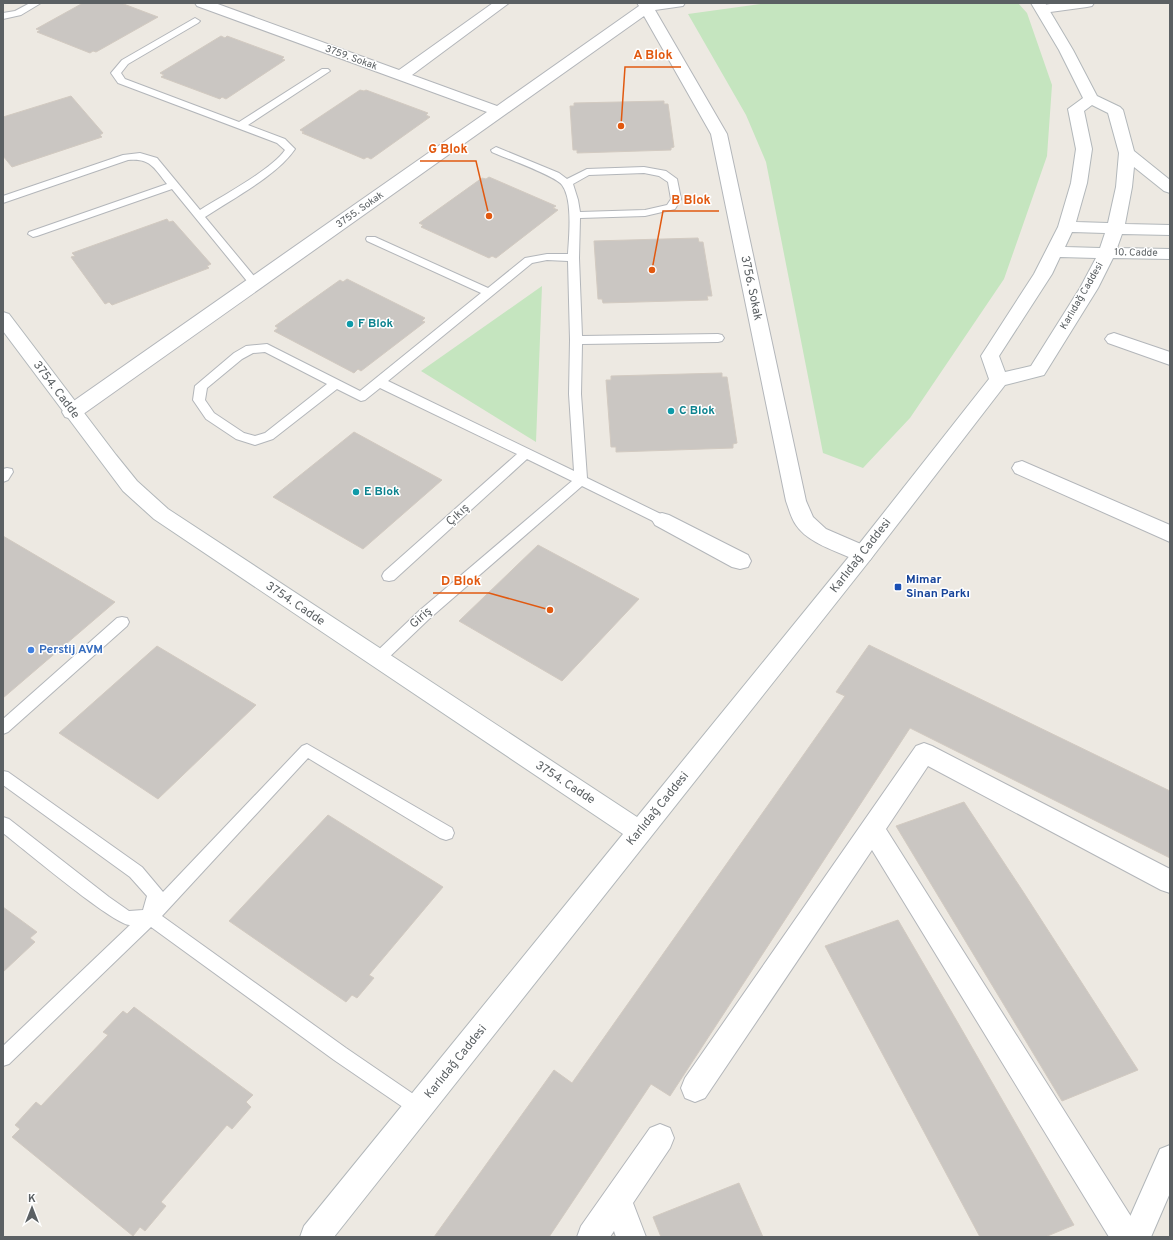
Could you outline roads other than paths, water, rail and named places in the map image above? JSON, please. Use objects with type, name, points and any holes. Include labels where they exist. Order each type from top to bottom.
[{"type":"street","name":"3759. Sokak","points":[[202,3],[500,112]]},
{"type":"street","points":[[400,76],[502,3]]},
{"type":"street","points":[[646,5],[678,3]]},
{"type":"street","points":[[999,380],[990,356],[1043,274],[1066,227],[1079,183],[1084,149],[1076,110],[1091,99],[1040,6],[1087,3]]},
{"type":"street","name":"3755. Sokak","points":[[72,412],[500,112],[646,5]]},
{"type":"street","name":"3756. Sokak","points":[[646,5],[719,134],[796,501],[804,521],[819,534],[863,554]]},
{"type":"street","name":"Karlıdağ Caddesi","points":[[316,1237],[863,554],[999,380],[1037,371],[1089,288],[1107,252],[1115,229],[1124,187],[1127,153],[1115,110],[1091,99]]},
{"type":"street","points":[[1127,153],[1153,176],[1170,188]]},
{"type":"street","name":"10. Cadde","points":[[1066,227],[1170,230]]},
{"type":"street","name":"10. Cadde","points":[[1055,252],[1170,254]]},
{"type":"street","name":"3754. Cadde","points":[[3,319],[72,412],[130,486],[161,514],[640,832]]},
{"type":"street","points":[[1114,339],[1170,359]]},
{"type":"street","points":[[1022,468],[1170,534]]},
{"type":"street","points":[[662,520],[740,561]]},
{"type":"street","points":[[695,1088],[924,753],[1170,882]]},
{"type":"street","points":[[872,829],[1126,1237]]},
{"type":"street","points":[[592,1237],[660,1138]]},
{"type":"street","points":[[1136,1237],[1170,1159]]},
{"type":"street","points":[[617,1201],[631,1237]]},
{"type":"lane","points":[[3,16],[18,13],[38,3]]},
{"type":"lane","points":[[195,22],[125,62],[116,73],[121,81],[281,141],[290,149],[284,158],[272,168],[199,216]]},
{"type":"lane","points":[[240,126],[325,71]]},
{"type":"lane","points":[[496,150],[555,175],[567,183],[573,200],[575,215],[573,258],[576,340],[575,394],[581,480]]},
{"type":"lane","points":[[3,200],[127,157],[140,156],[153,160],[255,284]]},
{"type":"lane","points":[[567,183],[587,172],[644,170],[662,173],[672,181],[676,199],[671,207],[645,213],[575,215]]},
{"type":"lane","points":[[33,234],[174,185]]},
{"type":"lane","points":[[371,239],[487,292]]},
{"type":"lane","points":[[336,383],[269,436],[255,441],[240,436],[210,416],[199,400],[201,386],[238,356],[250,349],[267,348],[336,383],[361,397],[487,292],[529,260],[547,257],[573,258]]},
{"type":"lane","points":[[576,340],[718,338]]},
{"type":"lane","points":[[379,382],[662,520]]},
{"type":"lane","name":"Çıkış","points":[[389,576],[526,453]]},
{"type":"lane","name":"Giriş","points":[[378,659],[424,615],[581,480]]},
{"type":"lane","points":[[3,728],[122,622]]},
{"type":"lane","points":[[3,1058],[150,917],[308,750],[446,833]]},
{"type":"lane","points":[[3,777],[136,872],[156,894],[150,917]]},
{"type":"lane","points":[[3,824],[103,902],[127,918],[150,917],[419,1108]]},
{"type":"place","name":"A Blok","points":[[621,126]]},
{"type":"place","name":"G Blok","points":[[489,216]]},
{"type":"place","name":"B Blok","points":[[652,270]]},
{"type":"place","name":"F Blok","points":[[350,324]]},
{"type":"place","name":"C Blok","points":[[671,411]]},
{"type":"place","name":"E Blok","points":[[356,492]]},
{"type":"place","name":"Mimar Sinan Parkı","points":[[898,587]]},
{"type":"place","name":"D Blok","points":[[550,610]]},
{"type":"place","name":"Perstij AVM","points":[[31,650]]}]
